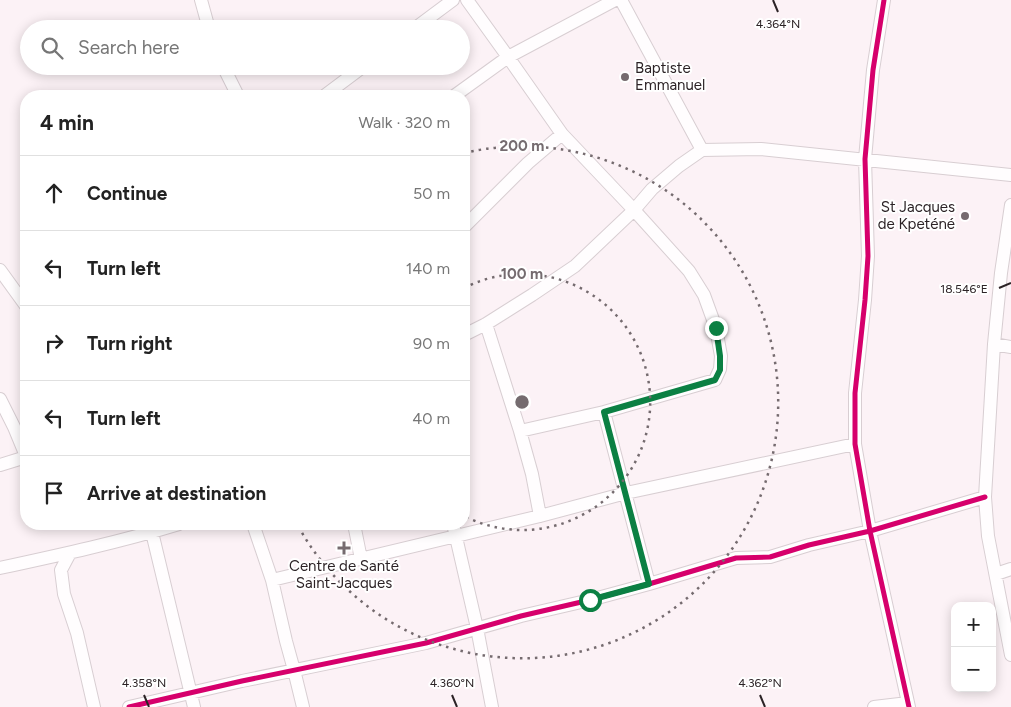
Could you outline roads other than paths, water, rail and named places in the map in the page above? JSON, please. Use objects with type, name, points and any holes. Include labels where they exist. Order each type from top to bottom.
[{"type":"street","points":[[201,0],[207,20]]},
{"type":"street","points":[[426,20],[453,0]]},
{"type":"street","points":[[466,0],[562,134],[689,271],[704,295],[716,328],[720,356],[720,370],[715,380],[604,412],[520,431]]},
{"type":"street","points":[[462,90],[508,57],[615,0]]},
{"type":"street","points":[[622,0],[702,150]]},
{"type":"street","points":[[874,707],[908,705],[870,531],[855,444],[855,393],[868,256],[865,159],[873,70],[884,0]]},
{"type":"street","points":[[228,75],[235,90]]},
{"type":"street","points":[[332,90],[352,75]]},
{"type":"street","points":[[470,221],[528,164],[562,134]]},
{"type":"street","points":[[470,332],[486,324],[575,266],[634,210],[652,189],[679,166],[702,150],[761,149],[1011,175]]},
{"type":"street","points":[[1011,205],[1001,273],[994,344],[985,497],[988,536],[1011,655]]},
{"type":"street","points":[[0,270],[20,298]]},
{"type":"street","points":[[486,324],[520,431],[532,474],[540,516]]},
{"type":"street","points":[[994,344],[1011,346]]},
{"type":"street","points":[[0,399],[20,442]]},
{"type":"street","points":[[604,412],[649,584]]},
{"type":"street","points":[[470,527],[540,516],[626,493],[855,444]]},
{"type":"street","points":[[0,465],[20,458]]},
{"type":"street","points":[[129,707],[191,692],[426,643],[649,584],[736,558],[770,556],[870,531],[985,497]]},
{"type":"street","points":[[0,568],[70,553],[145,530]]},
{"type":"street","points":[[151,530],[194,707]]},
{"type":"street","points":[[255,530],[272,580],[303,707]]},
{"type":"street","points":[[355,530],[361,558]]},
{"type":"street","points":[[272,580],[361,558],[454,530],[477,628],[492,707]]},
{"type":"street","points":[[70,553],[61,570],[64,594],[77,633],[94,707]]},
{"type":"street","points":[[996,574],[1011,569]]},
{"type":"place","name":"Baptiste Emmanuel","points":[[625,77]]},
{"type":"place","name":"St Jacques de Kpeténé","points":[[965,216]]},
{"type":"place","name":"Centre de Santé Saint-Jacques","points":[[344,548]]}]
